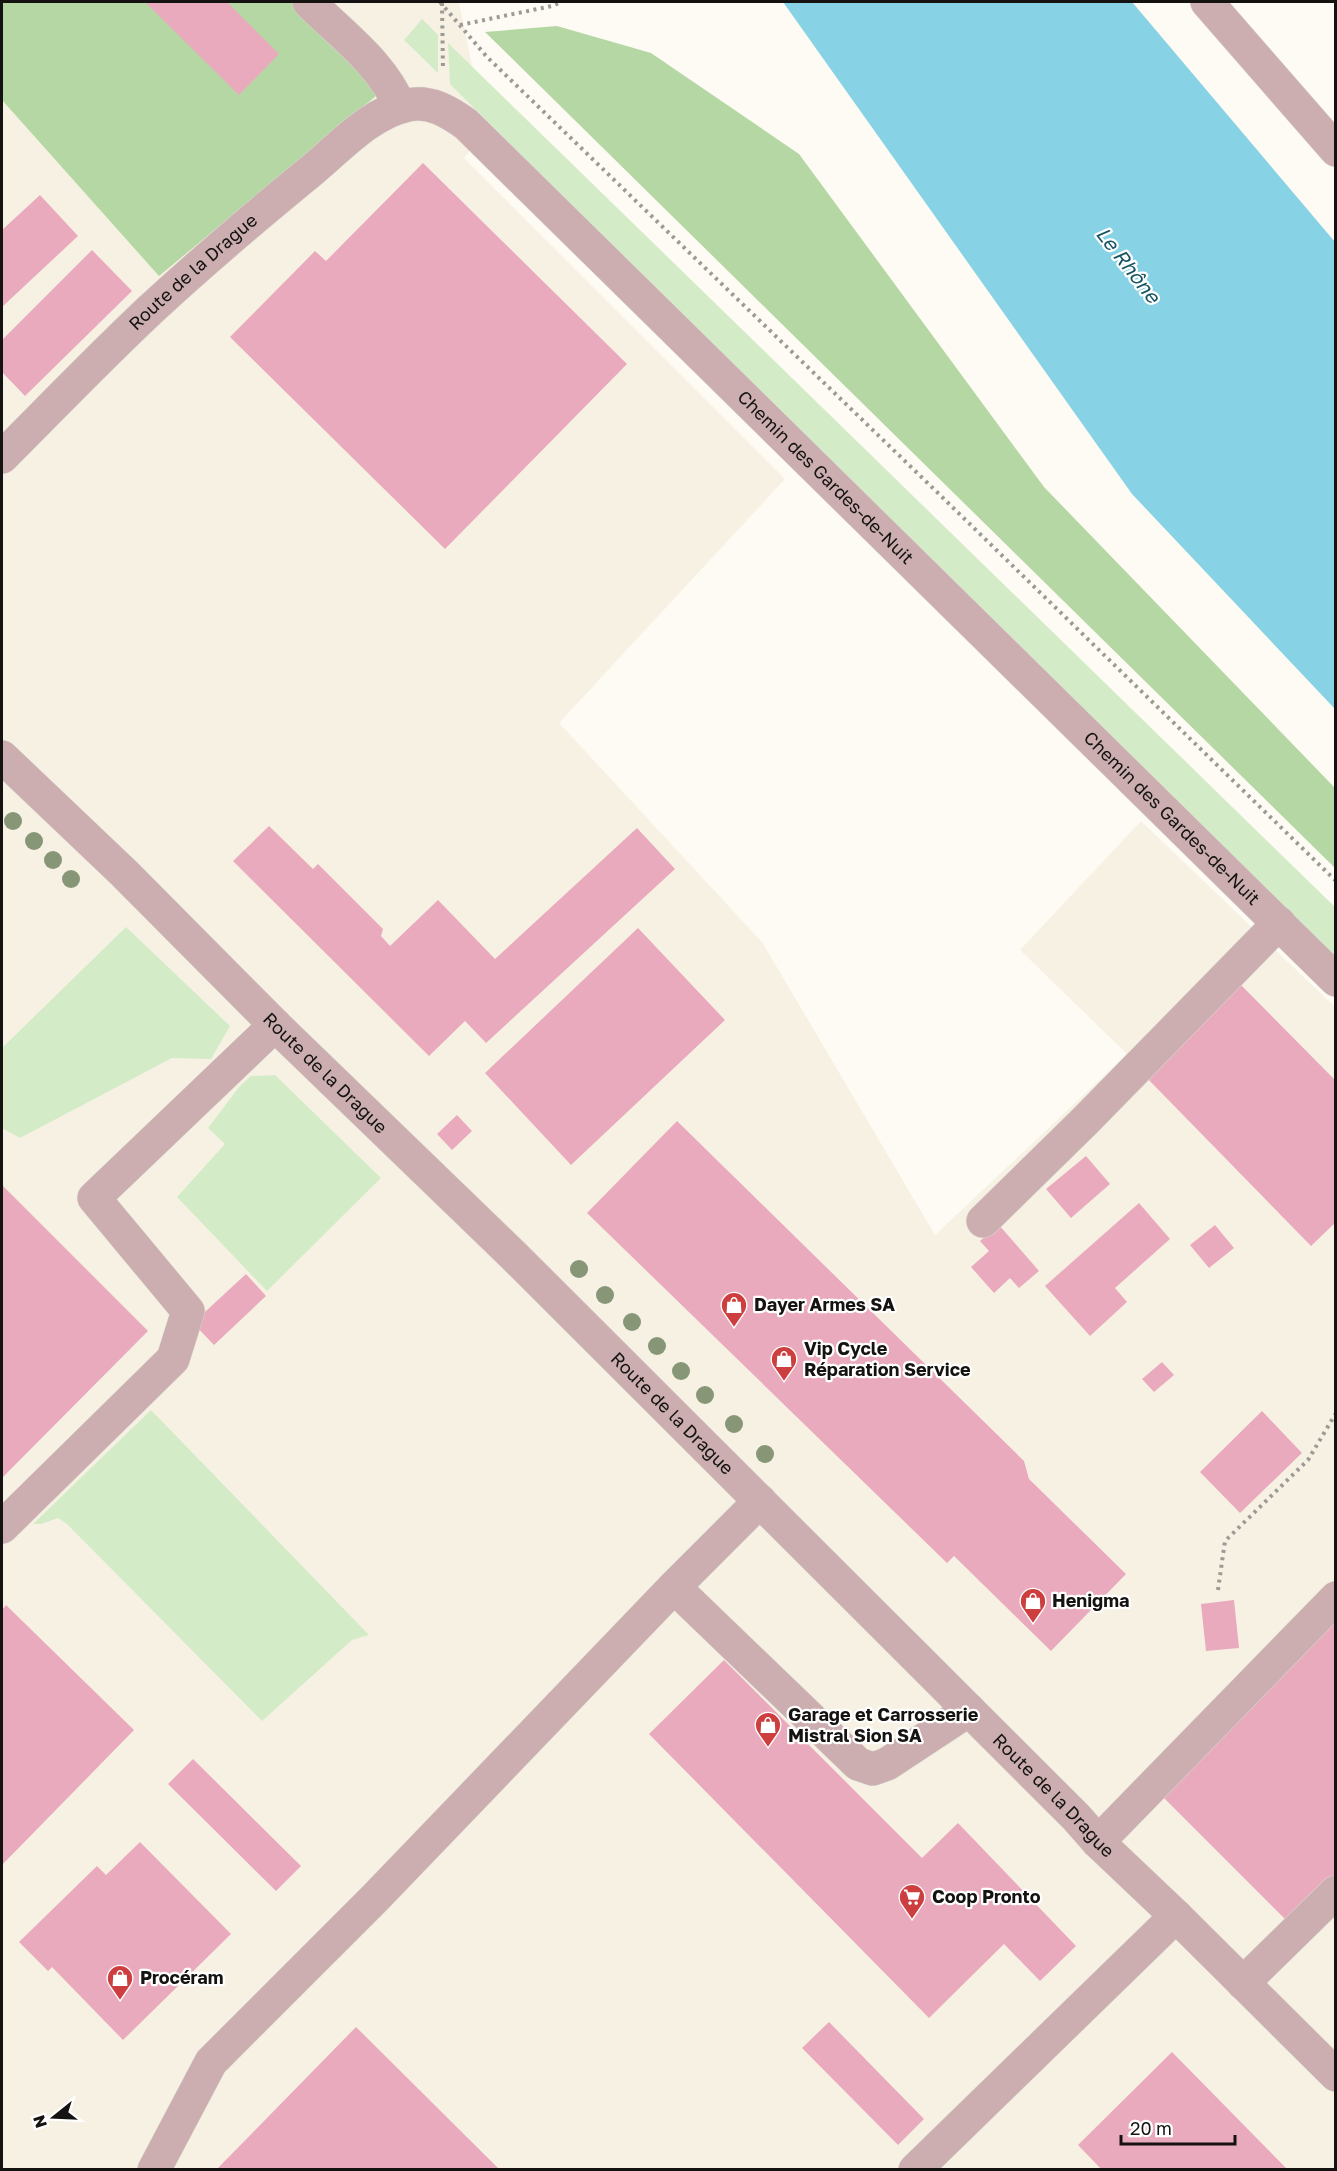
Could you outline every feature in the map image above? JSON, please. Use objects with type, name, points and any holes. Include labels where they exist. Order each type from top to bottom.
[{"type":"street","points":[[309,2],[377,69],[392,88],[400,107]]},
{"type":"street","points":[[1207,2],[1335,150]]},
{"type":"street","name":"Chemin des Gardes-de-Nuit","points":[[400,107],[418,104],[432,105],[466,124],[1335,980]]},
{"type":"street","name":"Route de la Drague","points":[[2,457],[149,311],[254,218],[371,122],[400,107]]},
{"type":"street","name":"Route de la Drague","points":[[2,757],[124,873],[275,1025],[513,1255],[1076,1817],[1098,1842],[1176,1916],[1335,2075]]},
{"type":"street","points":[[983,1221],[1085,1121],[1279,923]]},
{"type":"street","points":[[2,1527],[173,1359],[188,1311],[94,1198],[275,1025]]},
{"type":"street","points":[[154,2169],[211,2062],[376,1897],[674,1587],[760,1501]]},
{"type":"street","points":[[674,1587],[858,1764],[873,1769],[886,1764],[969,1710]]},
{"type":"street","points":[[1098,1842],[1335,1598]]},
{"type":"street","points":[[1243,1983],[1335,1892]]},
{"type":"street","points":[[915,2169],[1176,1916]]},
{"type":"path","points":[[441,2],[487,57],[1335,881]]},
{"type":"path","points":[[441,2],[444,110]]},
{"type":"path","points":[[460,25],[552,6],[561,2]]},
{"type":"path","points":[[1218,1590],[1225,1541],[1308,1460],[1335,1413]]},
{"type":"shaded area","points":[[2,2],[459,2],[485,131],[464,158],[785,479],[559,723],[762,942],[935,1235],[1127,1054],[1020,950],[1141,821],[1335,1007],[1335,2169],[2,2170]]},
{"type":"green space","points":[[2,2],[307,2],[382,91],[159,276],[2,100]]},
{"type":"green space","points":[[422,19],[438,35],[438,73],[404,40]]},
{"type":"green space","points":[[557,26],[651,53],[799,154],[1044,487],[1335,788],[1335,868],[485,32]]},
{"type":"green space","points":[[448,43],[1335,907],[1335,970],[450,84]]},
{"type":"green space","points":[[126,927],[230,1026],[211,1059],[172,1058],[20,1138],[2,1128],[2,1048]]},
{"type":"green space","points":[[275,1075],[381,1178],[267,1291],[177,1197],[225,1144],[208,1128],[239,1087],[251,1076]]},
{"type":"green space","points":[[151,1410],[369,1635],[352,1640],[262,1721],[67,1524],[58,1518],[41,1524],[33,1524]]},
{"type":"water","name":"Le Rhône","points":[[783,2],[1132,2],[1335,242],[1335,709],[1132,494]]},
{"type":"building","points":[[145,2],[227,2],[279,54],[239,95]]},
{"type":"building","points":[[423,163],[627,364],[445,549],[230,337],[315,251],[326,261]]},
{"type":"building","points":[[40,195],[78,236],[2,307],[2,230]]},
{"type":"building","points":[[92,250],[132,291],[25,396],[2,372],[2,340]]},
{"type":"building","points":[[269,826],[313,869],[318,864],[383,929],[381,936],[390,946],[438,900],[495,959],[637,828],[675,869],[486,1043],[465,1021],[429,1056],[233,861]]},
{"type":"building","points":[[638,928],[725,1020],[571,1165],[485,1073]]},
{"type":"building","points":[[1236,980],[1336,1081],[1336,1222],[1311,1246],[1142,1073]]},
{"type":"building","points":[[457,1115],[472,1131],[452,1150],[437,1134]]},
{"type":"building","points":[[677,1121],[1024,1461],[1029,1479],[1126,1574],[1051,1651],[954,1556],[947,1563],[587,1213]]},
{"type":"building","points":[[1086,1156],[1110,1184],[1071,1218],[1046,1189]]},
{"type":"building","points":[[2,1185],[148,1331],[2,1478]]},
{"type":"building","points":[[1139,1203],[1170,1239],[1115,1288],[1127,1302],[1090,1336],[1045,1286]]},
{"type":"building","points":[[999,1225],[1039,1271],[1019,1288],[1010,1278],[994,1293],[971,1267],[989,1251],[980,1241]]},
{"type":"building","points":[[1215,1225],[1234,1248],[1209,1268],[1190,1245]]},
{"type":"building","points":[[246,1274],[266,1296],[214,1345],[193,1323]]},
{"type":"building","points":[[1162,1362],[1174,1375],[1154,1392],[1142,1379]]},
{"type":"building","points":[[1262,1411],[1302,1453],[1240,1513],[1200,1472]]},
{"type":"building","points":[[1234,1600],[1239,1648],[1206,1651],[1201,1604]]},
{"type":"building","points":[[6,1605],[134,1730],[2,1865],[2,1610]]},
{"type":"building","points":[[1336,1618],[1336,1884],[1293,1927],[1160,1794]]},
{"type":"building","points":[[724,1660],[922,1858],[958,1823],[1076,1946],[1040,1981],[1004,1944],[929,2018],[649,1734]]},
{"type":"building","points":[[193,1759],[301,1866],[276,1891],[168,1784]]},
{"type":"building","points":[[140,1842],[231,1934],[123,2040],[52,1967],[48,1971],[19,1942],[97,1866],[106,1875]]},
{"type":"building","points":[[829,2022],[924,2119],[898,2145],[802,2048]]},
{"type":"building","points":[[356,2027],[500,2170],[216,2170]]},
{"type":"building","points":[[1172,2052],[1288,2170],[1102,2170],[1078,2145]]},
{"type":"place","name":"Dayer Armes SA","points":[[734,1328]]},
{"type":"place","name":"Vip Cycle Réparation Service","points":[[784,1382]]},
{"type":"place","name":"Henigma","points":[[1033,1624]]},
{"type":"place","name":"Garage et Carrosserie Mistral Sion SA","points":[[768,1748]]},
{"type":"place","name":"Coop Pronto","points":[[912,1920]]},
{"type":"place","name":"Procéram","points":[[120,2001]]}]
